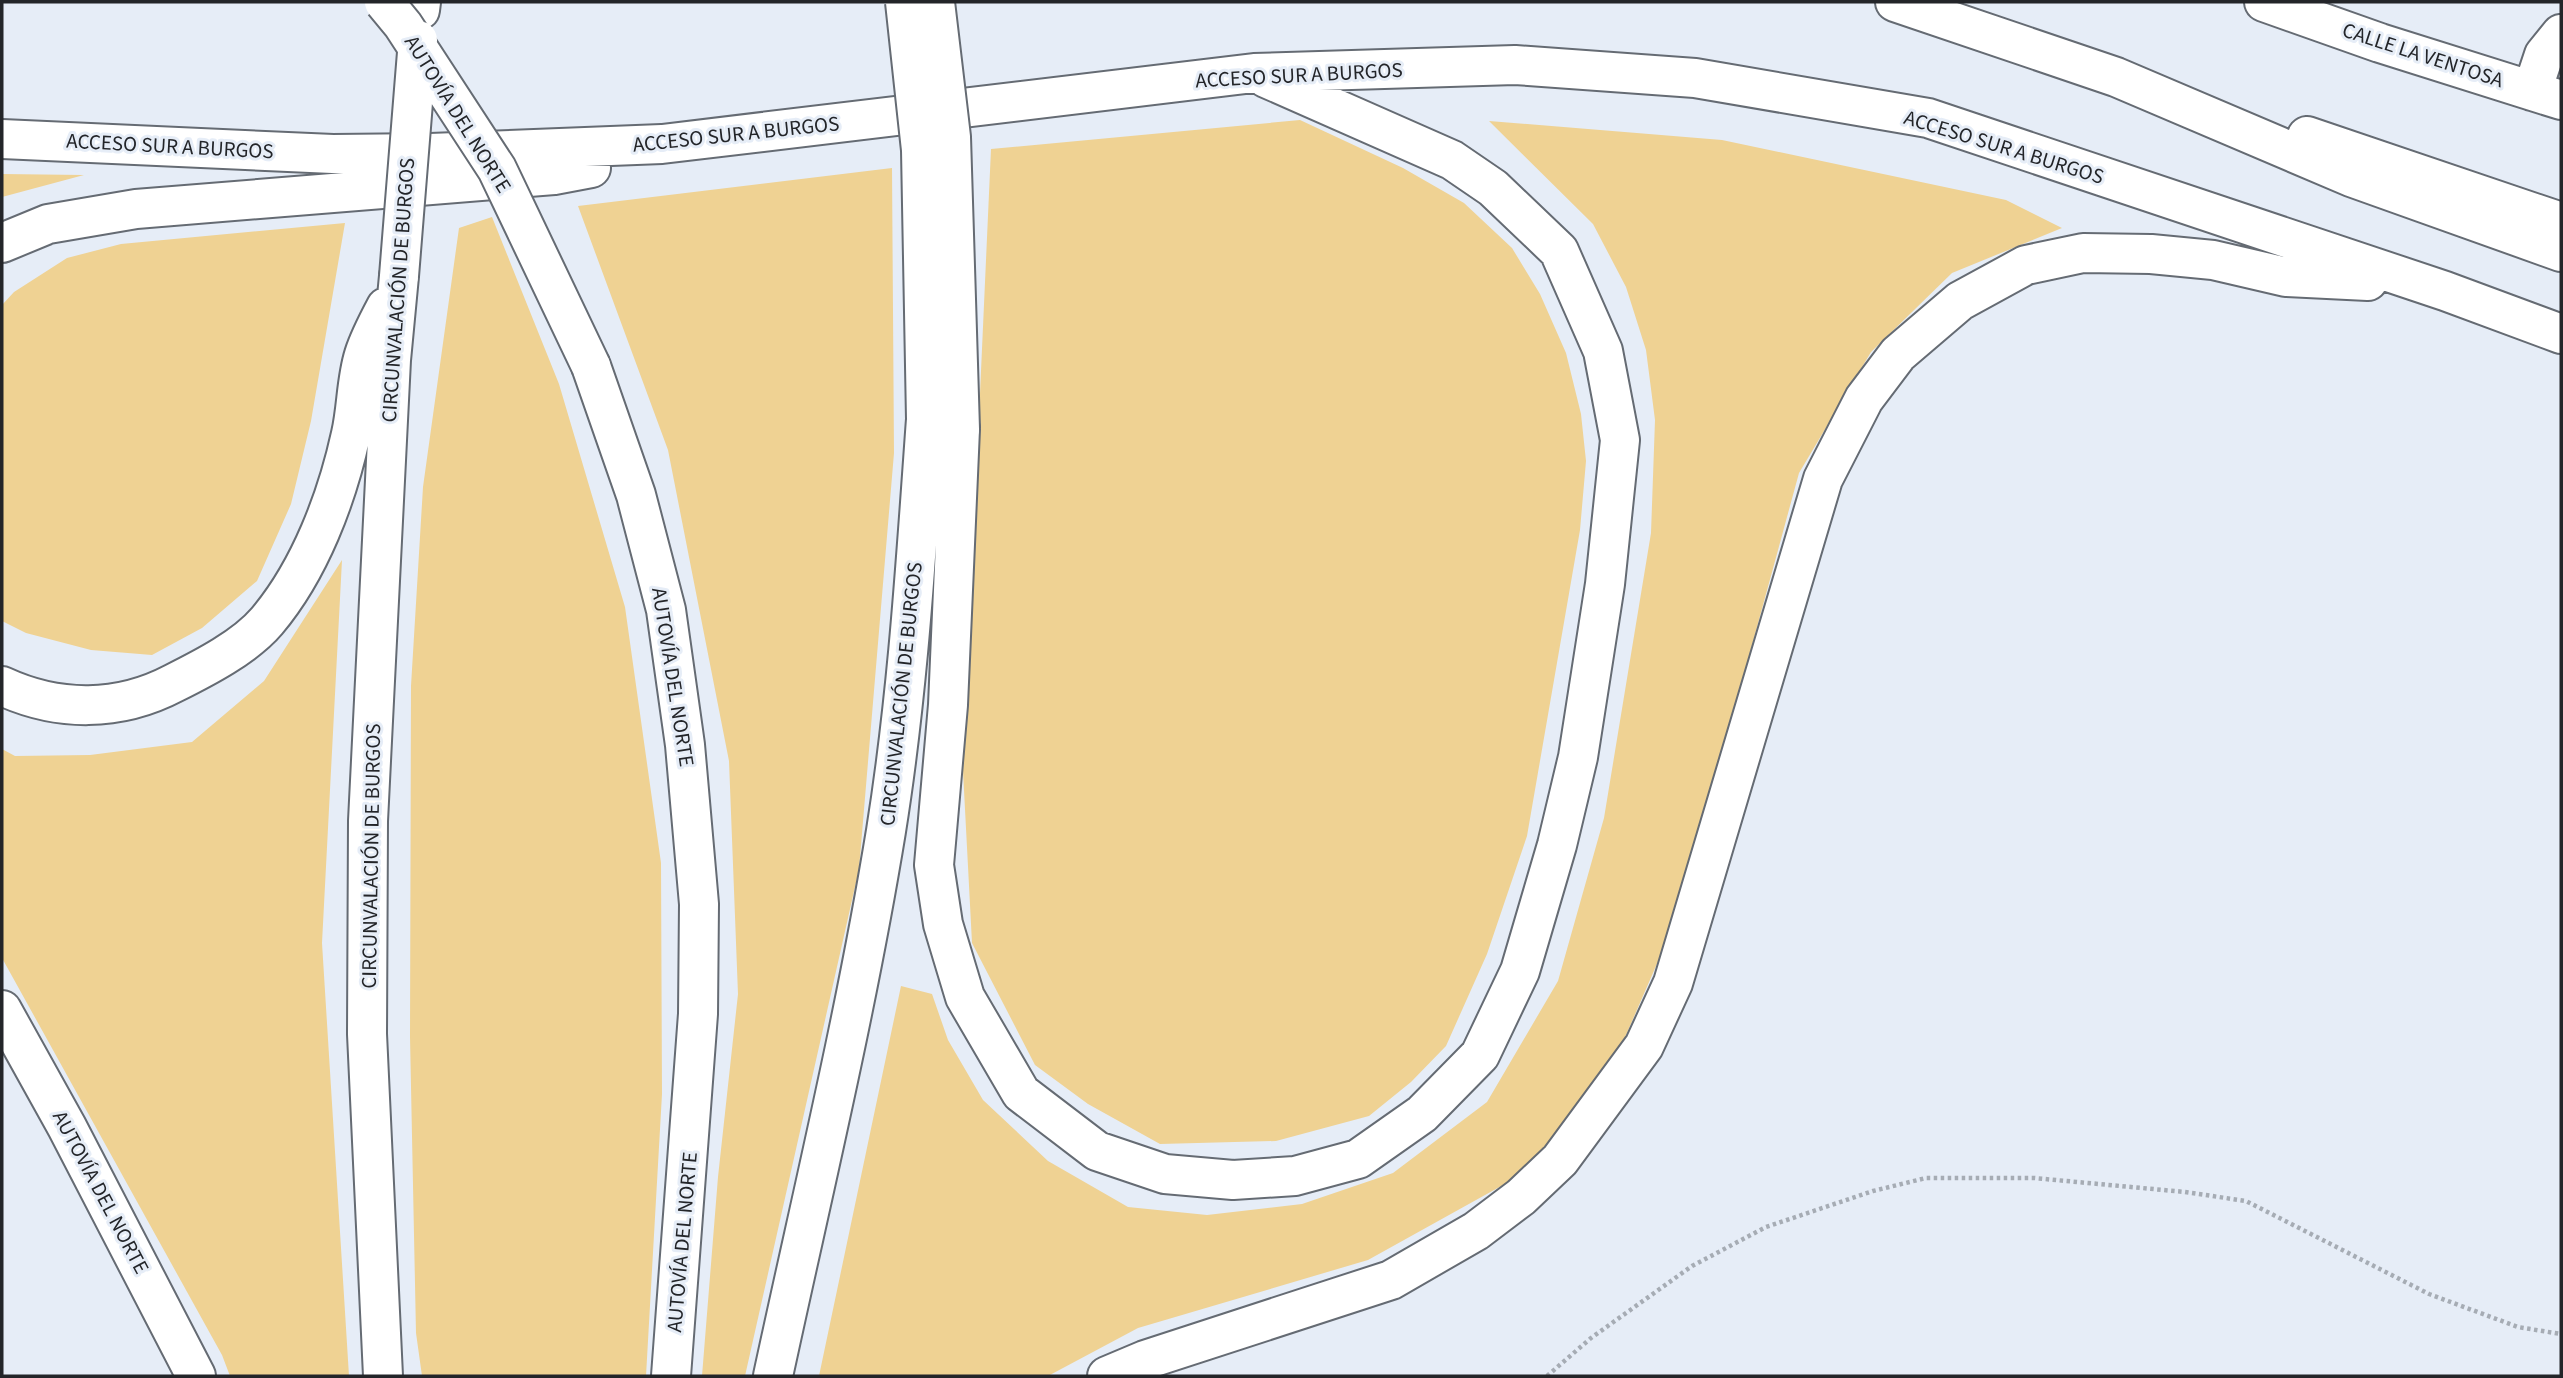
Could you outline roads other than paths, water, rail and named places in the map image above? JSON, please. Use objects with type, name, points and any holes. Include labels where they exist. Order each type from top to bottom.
[{"type":"main road","name":"CIRCUNVALACIÓN DE BURGOS","points":[[773,1376],[857,990],[886,830],[943,424],[921,150],[905,2]]},
{"type":"main road","points":[[936,2],[951,137],[943,424],[948,705],[934,865],[943,924],[965,997],[1021,1093],[1097,1151],[1165,1174],[1233,1180],[1295,1176],[1359,1159],[1422,1114],[1480,1055],[1520,971],[1557,845],[1578,757],[1605,584],[1620,440],[1603,351],[1559,251],[1493,188],[1452,160],[1254,73]]},
{"type":"main road","points":[[1895,2],[2116,77],[2366,154],[2561,222]]},
{"type":"main road","points":[[1972,2],[1995,11],[2116,77],[2351,177],[2561,252]]},
{"type":"main road","points":[[2338,2],[2358,26],[2380,43]]},
{"type":"main road","name":"CIRCUNVALACIÓN DE BURGOS","points":[[383,1376],[368,1034],[368,821],[377,358],[399,276],[408,4]]},
{"type":"main road","name":"AUTOVÍA DEL NORTE","points":[[408,4],[403,25],[497,169],[591,366],[636,495],[666,610],[685,745],[699,904],[698,1014],[671,1376]]},
{"type":"main road","name":"CALLE LA VENTOSA","points":[[2279,4],[2380,43],[2547,95]]},
{"type":"main road","points":[[2547,95],[2544,55],[2561,34]]},
{"type":"main road","name":"ACCESO SUR A BURGOS","points":[[2,139],[332,154],[662,144],[1254,73],[1529,66],[1695,78],[1928,118],[2420,283],[2561,334]]},
{"type":"main road","points":[[2,243],[48,224],[136,209],[581,172],[662,144]]},
{"type":"main road","points":[[1107,1376],[1145,1360],[1391,1280],[1476,1231],[1521,1197],[1560,1160],[1644,1046],[1672,983],[1823,479],[1864,399],[1898,354],[1930,324],[1960,300],[2026,265],[2083,253],[2151,254],[2213,260],[2286,277],[2420,283]]},
{"type":"main road","points":[[2,685],[33,700],[87,707],[149,696],[213,663],[266,622],[304,565],[328,512],[377,358]]},
{"type":"main road","name":"AUTOVÍA DEL NORTE","points":[[2,1010],[98,1185],[196,1376]]}]
